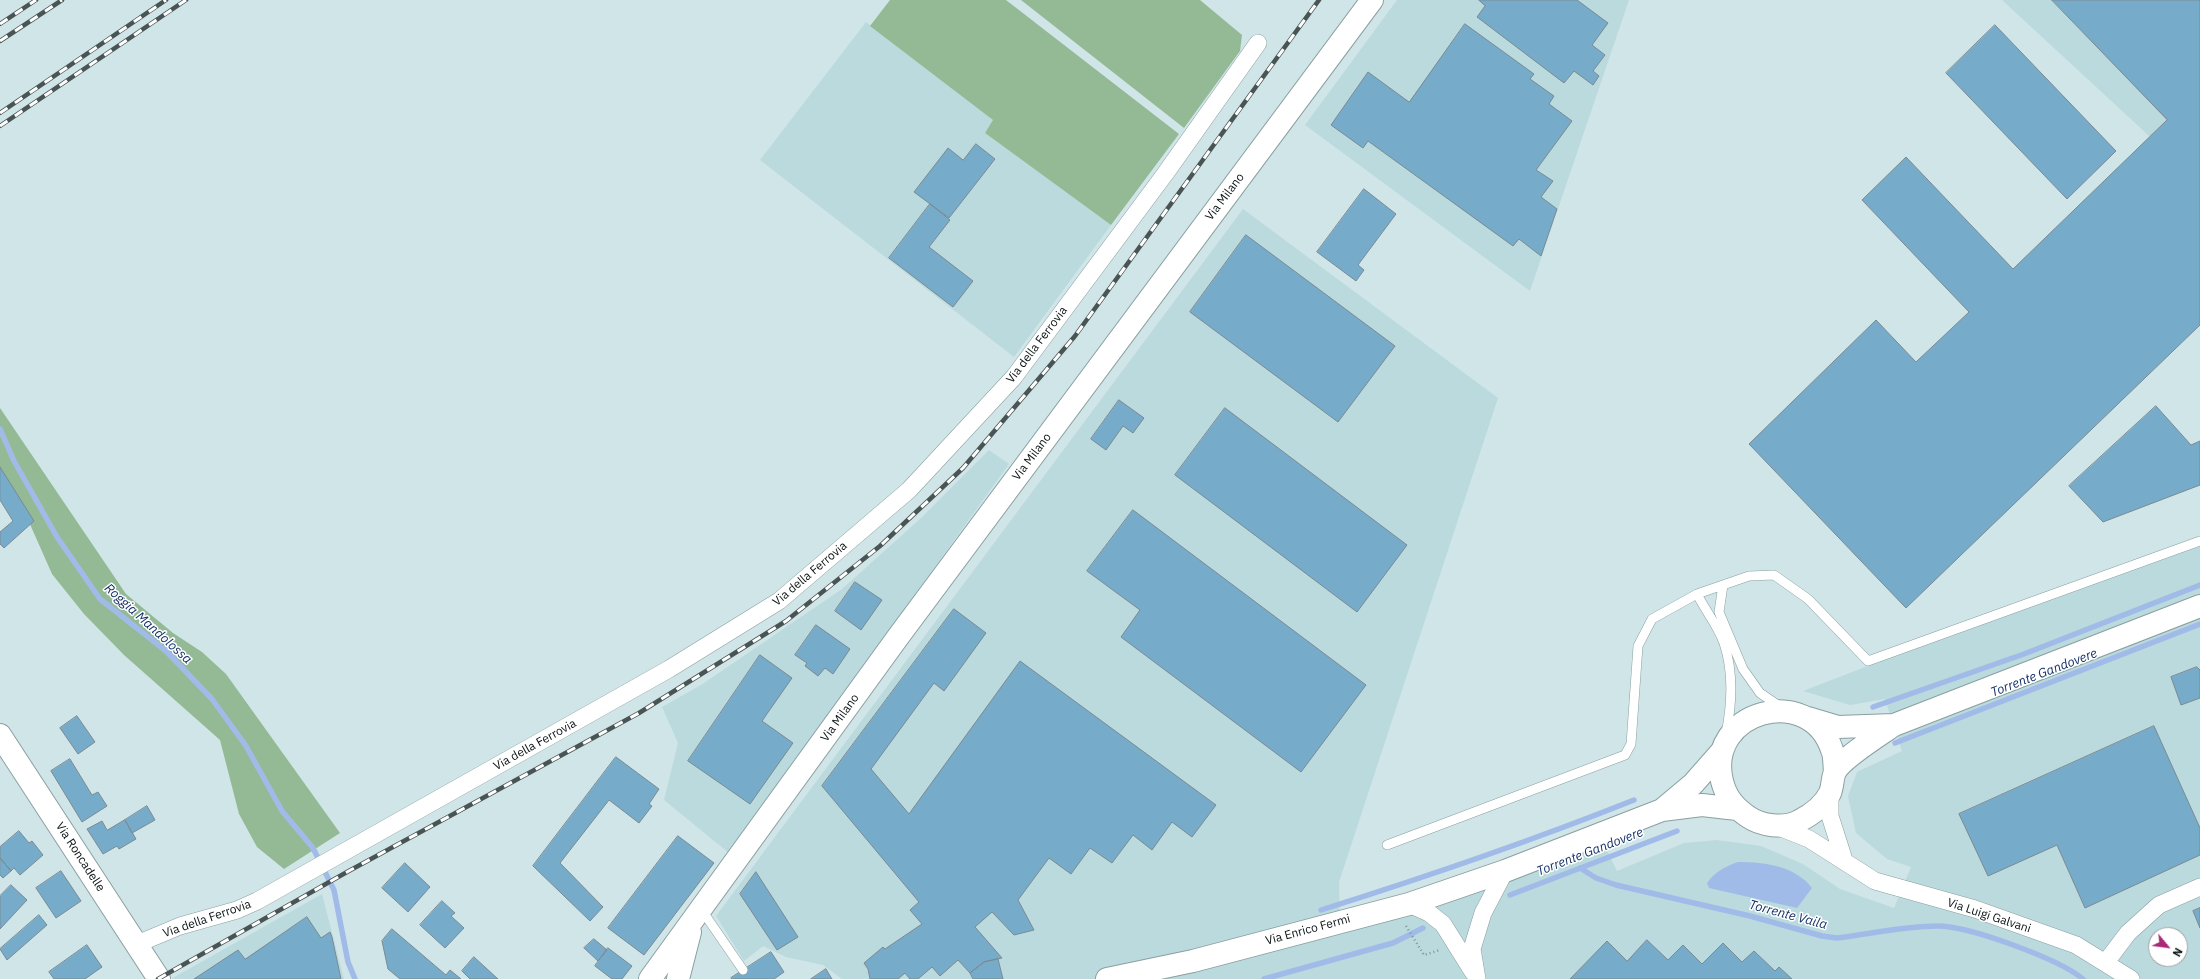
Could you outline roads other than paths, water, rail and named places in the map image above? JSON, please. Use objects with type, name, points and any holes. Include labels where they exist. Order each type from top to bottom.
[{"type":"main road","name":"Via Milano","points":[[650,979],[898,638],[1372,0]]},
{"type":"main road","points":[[1835,771],[1861,747],[1894,725],[2200,606]]},
{"type":"main road","points":[[1662,810],[1693,784],[1722,751],[1731,733],[1747,719],[1766,711],[1797,714],[1838,727],[1894,725]]},
{"type":"main road","points":[[1722,751],[1720,772],[1725,792],[1737,809],[1755,821],[1776,826],[1798,822],[1817,810],[1830,793],[1835,771],[1833,750],[1823,732],[1797,714]]},
{"type":"main road","name":"Via Roncadelle","points":[[0,735],[159,979]]},
{"type":"main road","points":[[1662,810],[1702,805],[1737,809]]},
{"type":"main road","name":"Via Enrico Fermi","points":[[1107,979],[1193,960],[1409,904],[1505,871],[1662,810]]},
{"type":"main road","name":"Via Milano","points":[[678,979],[684,949],[698,913]]},
{"type":"street","name":"Via della Ferrovia","points":[[137,944],[180,926],[244,907],[669,669],[779,601],[909,490],[1014,377],[1165,174],[1258,43]]},
{"type":"street","points":[[1830,793],[1830,816],[1844,860]]},
{"type":"street","name":"Via Luigi Galvani","points":[[1776,826],[1809,839],[1844,860],[1875,882],[1989,914],[2076,945],[2106,962],[2131,979]]},
{"type":"street","points":[[1477,979],[1472,949],[1483,913],[1505,871]]},
{"type":"street","points":[[2106,962],[2128,933],[2159,905],[2200,887]]},
{"type":"street","points":[[1409,904],[1429,913],[1443,924],[1477,979]]},
{"type":"lane","points":[[1387,845],[1625,755],[1632,744],[1638,646],[1652,619],[1697,594],[1749,576],[1774,575],[1808,599],[1868,661],[2200,541]]},
{"type":"lane","points":[[1723,585],[1719,612],[1743,669],[1760,693],[1797,714]]},
{"type":"lane","points":[[1697,594],[1724,642],[1732,680],[1731,708],[1722,751]]},
{"type":"lane","points":[[698,913],[743,970]]},
{"type":"water","points":[[1738,862],[1769,864],[1788,870],[1805,881],[1812,888],[1797,908],[1709,888],[1707,883],[1717,872]]},
{"type":"waterway","name":"Roggia Mandolossa","points":[[0,429],[14,461],[57,537],[100,599],[166,651],[212,699],[246,746],[282,811],[313,848],[334,890],[348,962],[355,979]]},
{"type":"waterway","points":[[1873,707],[2024,654],[2200,585]]},
{"type":"waterway","name":"Torrente Gandovere","points":[[1895,743],[2200,624]]},
{"type":"waterway","points":[[1321,910],[1478,858],[1634,800]]},
{"type":"waterway","name":"Torrente Gandovere","points":[[1510,895],[1677,831]]},
{"type":"waterway","name":"Torrente Vaila","points":[[1580,868],[1596,878],[1616,885],[1750,916],[1822,936],[1837,938],[1926,926],[1952,927],[1991,937],[2035,953],[2055,962],[2083,979]]},
{"type":"waterway","name":"Torrente Gandovere","points":[[1264,979],[1393,943],[1423,928]]},
{"type":"railway","points":[[0,24],[36,0]]},
{"type":"railway","points":[[0,41],[62,0]]},
{"type":"railway","points":[[0,113],[166,0]]},
{"type":"railway","points":[[0,126],[186,0]]},
{"type":"railway","points":[[158,979],[347,872],[639,713],[786,621],[880,546],[963,468],[1075,336],[1319,0]]}]
